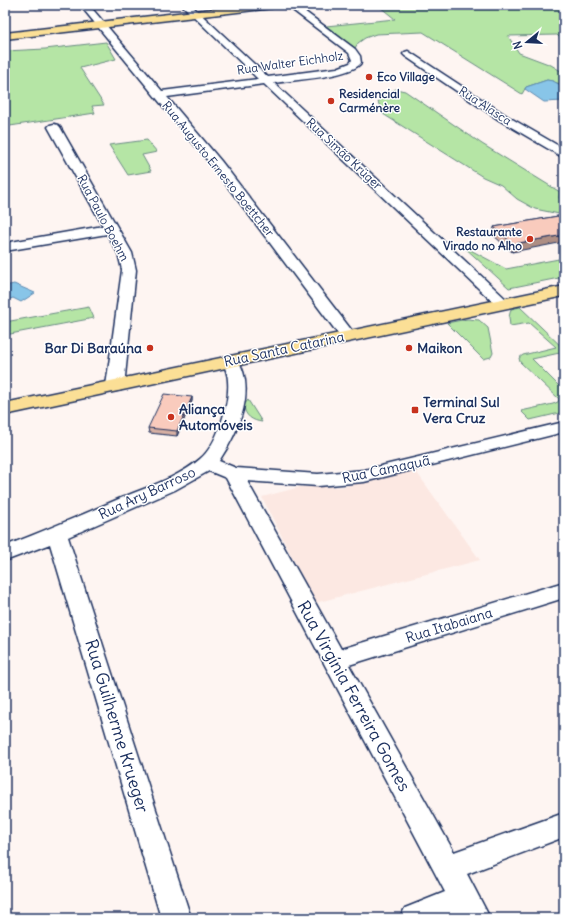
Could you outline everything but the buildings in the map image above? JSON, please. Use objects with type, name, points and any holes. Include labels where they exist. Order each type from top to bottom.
[{"type":"main road","points":[[5,36],[272,5]]},
{"type":"main road","name":"Rua Santa Catarina","points":[[5,409],[502,303],[562,293]]},
{"type":"street","name":"Rua Augusto Ernesto Boettcher","points":[[84,5],[217,164],[348,336]]},
{"type":"street","name":"Rua Simão Krüger","points":[[186,5],[502,303]]},
{"type":"street","name":"Rua Walter Eichholz","points":[[159,95],[337,71],[351,67],[357,62],[356,54],[348,47],[290,5]]},
{"type":"street","name":"Rua Alasca","points":[[408,54],[503,118],[564,154]]},
{"type":"street","name":"Rua Paulo Boehm","points":[[54,127],[112,229],[125,254],[129,270],[115,386]]},
{"type":"street","points":[[5,248],[112,229]]},
{"type":"street","name":"Rua Ary Barroso","points":[[5,554],[57,534],[162,488],[207,463],[218,450],[223,440],[237,396],[235,371],[230,361]]},
{"type":"street","name":"Rua Camaquã","points":[[207,463],[233,474],[318,480],[342,479],[364,476],[564,427]]},
{"type":"street","name":"Rua Virgínia Ferreira Gomes","points":[[233,474],[470,908]]},
{"type":"street","name":"Rua Guilherme Krueger","points":[[57,534],[176,918]]},
{"type":"street","name":"Rua Itabaiana","points":[[335,660],[564,590]]},
{"type":"street","points":[[448,868],[564,825]]},
{"type":"street","points":[[415,918],[470,908]]},
{"type":"shaded area","points":[[415,470],[480,560],[315,603],[262,497],[300,487],[342,487]]},
{"type":"green space","points":[[380,5],[564,5],[564,42],[557,35],[508,36],[519,53],[551,65],[564,73],[564,85],[547,80],[526,87],[522,94],[423,32],[376,34],[365,38],[358,43],[355,48],[326,26],[395,19],[380,7]]},
{"type":"green space","points":[[106,42],[116,59],[80,68],[104,105],[92,106],[95,113],[10,126],[5,114],[5,51],[45,49]]},
{"type":"green space","points":[[396,89],[405,91],[482,144],[560,192],[559,198],[564,203],[564,214],[535,209],[517,199],[501,185],[483,177],[383,114],[378,102],[386,94]]},
{"type":"green space","points":[[147,140],[157,152],[142,155],[151,171],[128,175],[109,145]]},
{"type":"green space","points":[[463,246],[506,269],[564,258],[564,277],[509,288]]},
{"type":"green space","points":[[89,307],[94,318],[5,335],[5,322]]},
{"type":"green space","points":[[520,307],[564,349],[564,352],[532,359],[564,391],[564,412],[530,420],[521,411],[553,404],[558,402],[559,399],[520,362],[519,358],[523,355],[556,347],[529,323],[510,326],[509,317],[511,309]]},
{"type":"green space","points":[[467,319],[479,320],[488,328],[493,353],[491,357],[483,359],[447,323]]},
{"type":"green space","points":[[248,400],[262,422],[252,419],[247,415],[244,405]]},
{"type":"water","points":[[547,80],[553,81],[564,87],[564,101],[544,102],[525,89],[526,87]]},
{"type":"water","points":[[14,284],[35,293],[21,302],[13,298],[10,299],[5,306],[5,286]]},
{"type":"place","name":"Eco Village","points":[[369,77]]},
{"type":"place","name":"Residencial Carménère","points":[[331,101]]},
{"type":"place","name":"Restaurante Virado no Alho","points":[[530,239]]},
{"type":"place","name":"Bar Di Baraúna","points":[[150,348]]},
{"type":"place","name":"Maikon","points":[[409,348]]},
{"type":"place","name":"Terminal Sul Vera Cruz","points":[[415,410]]},
{"type":"place","name":"Aliança Automóveis","points":[[171,417]]}]
